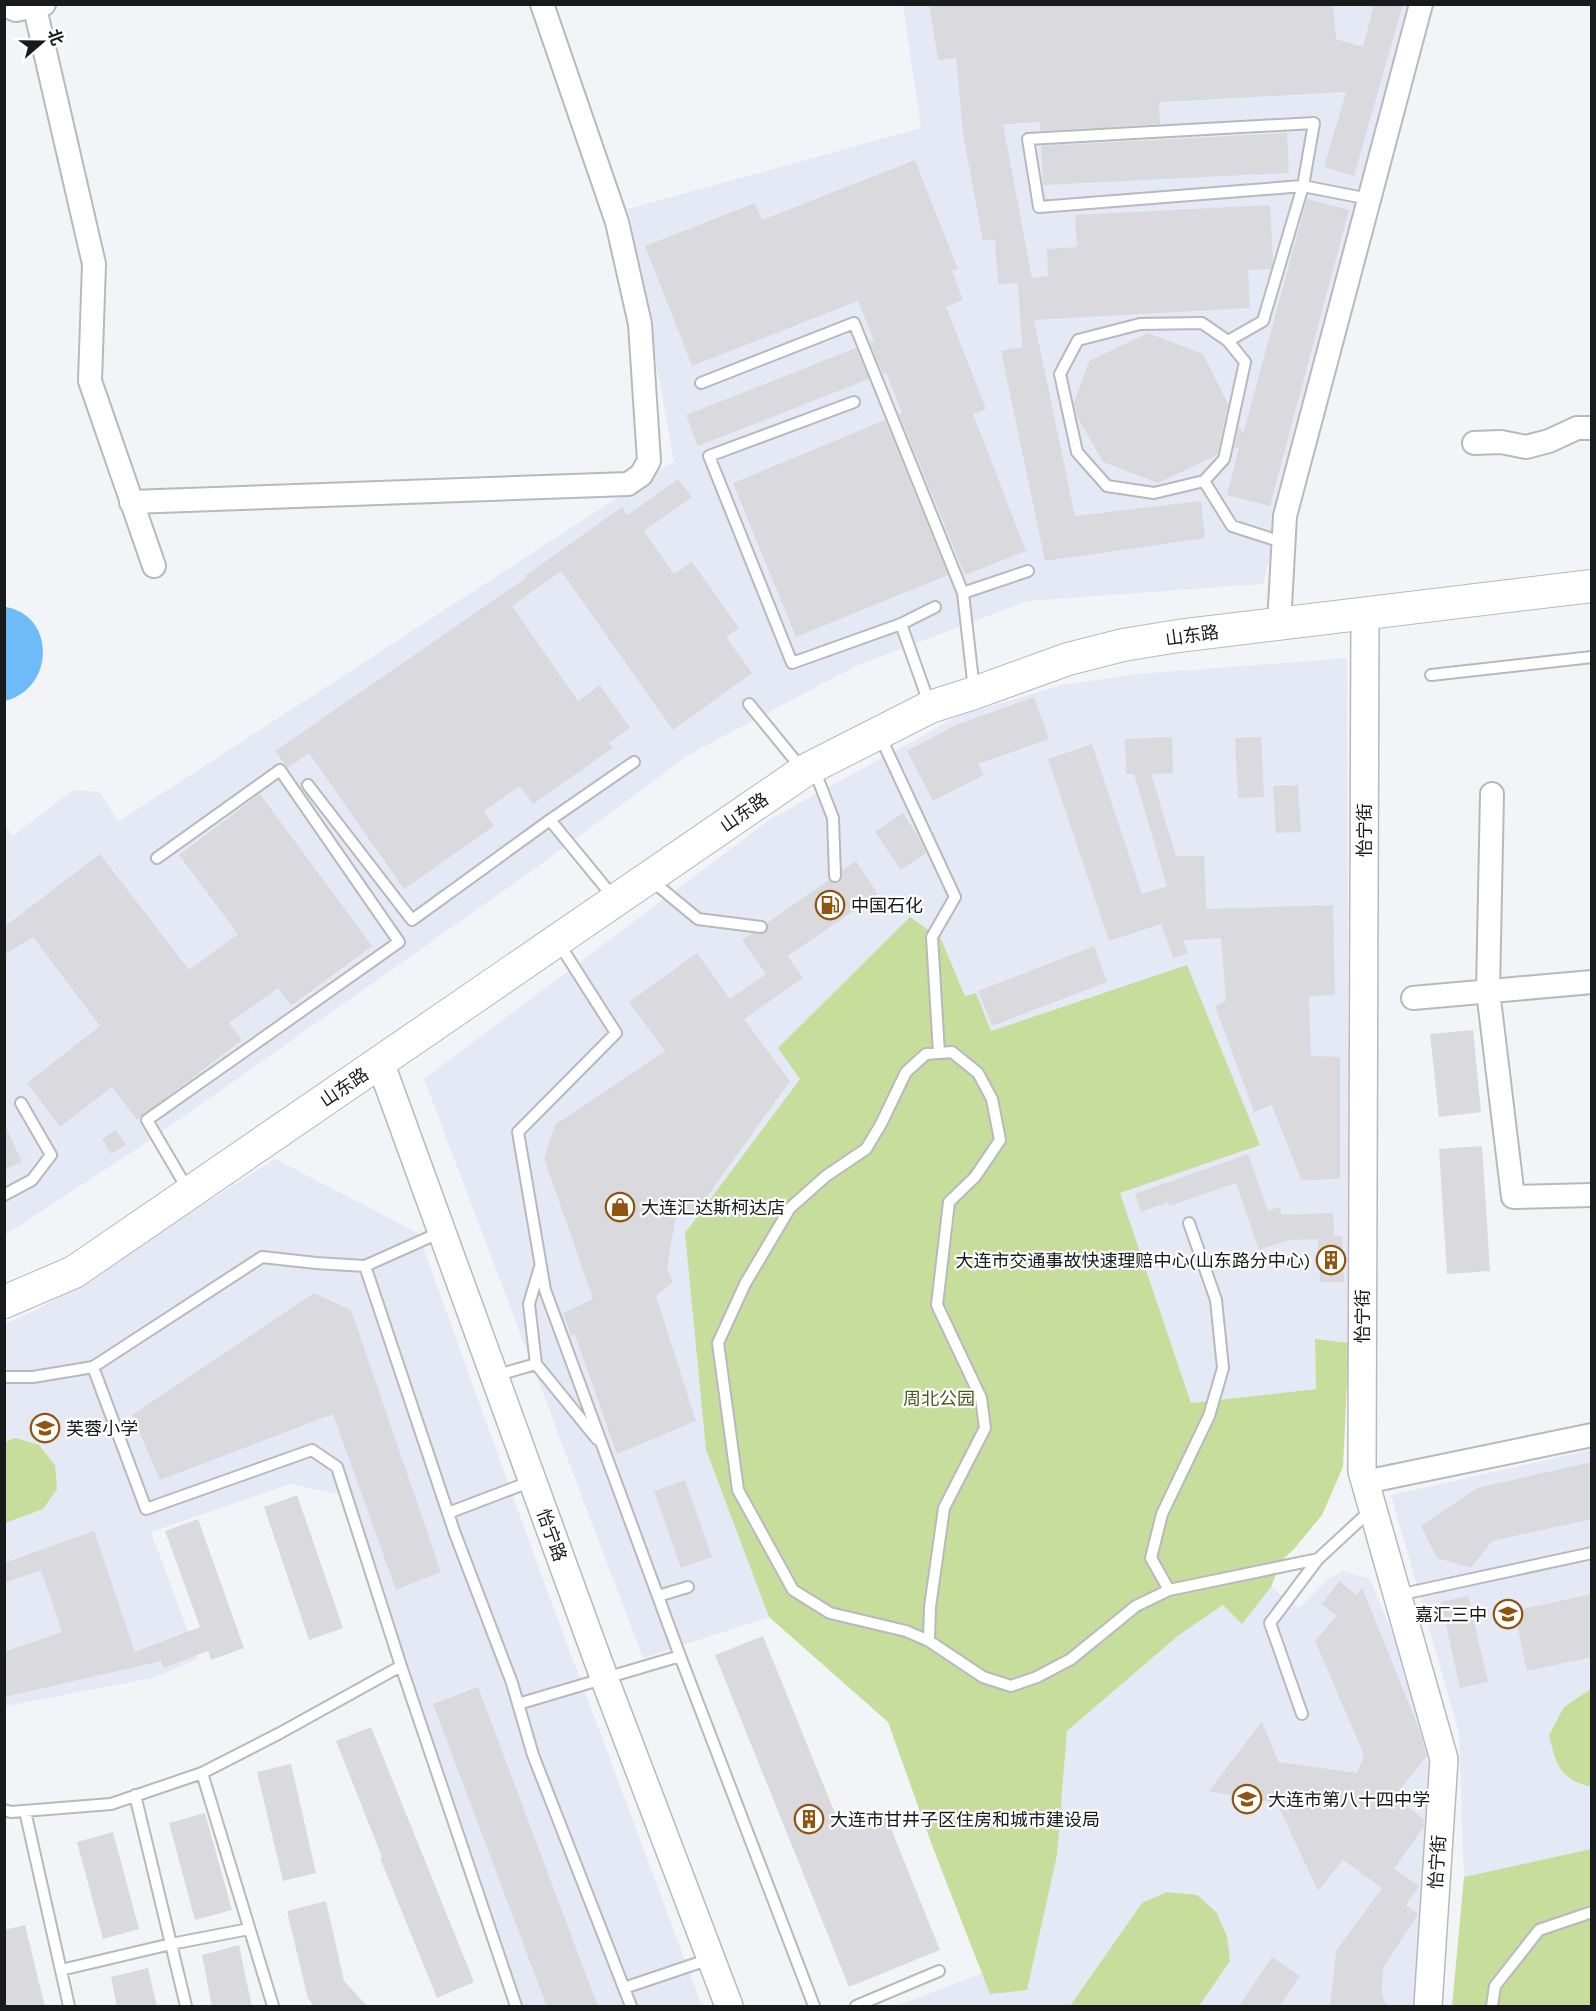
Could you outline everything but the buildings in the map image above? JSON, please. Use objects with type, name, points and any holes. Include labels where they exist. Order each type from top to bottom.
[{"type":"main road","name":"山东路","points":[[4,1302],[74,1272],[808,769],[930,706],[974,693],[1068,659],[1123,645],[1178,636],[1592,586]]},
{"type":"street","points":[[130,502],[628,484],[641,475],[649,461],[640,324],[617,222],[542,4]]},
{"type":"street","points":[[1280,624],[1285,516],[1421,4]]},
{"type":"street","points":[[4,5],[15,10],[37,5],[94,264],[90,381],[154,566]]},
{"type":"street","points":[[1474,443],[1501,442],[1526,447],[1549,441],[1577,428],[1592,428]]},
{"type":"street","name":"怡宁街","points":[[1365,613],[1362,1471],[1444,1759],[1428,2007]]},
{"type":"street","points":[[1492,794],[1488,991],[1513,1197],[1592,1195]]},
{"type":"street","points":[[1413,998],[1592,982]]},
{"type":"street","name":"怡宁路","points":[[380,1062],[605,1680],[729,2007]]},
{"type":"street","points":[[1365,1482],[1592,1435]]},
{"type":"lane","points":[[1228,341],[1263,321],[1303,186],[1314,123],[1028,139],[1039,207],[1303,186],[1369,199]]},
{"type":"lane","points":[[1202,323],[1228,341],[1245,362],[1224,459],[1204,481],[1154,493],[1107,486],[1077,452],[1060,374],[1078,340],[1140,324],[1202,323]]},
{"type":"lane","points":[[701,383],[854,324],[963,593],[974,693]]},
{"type":"lane","points":[[854,402],[709,456],[792,663],[901,624],[935,608]]},
{"type":"lane","points":[[1204,481],[1232,526],[1285,543]]},
{"type":"lane","points":[[963,593],[1028,571]]},
{"type":"lane","points":[[901,624],[930,706]]},
{"type":"lane","points":[[1431,675],[1592,657]]},
{"type":"lane","points":[[749,704],[808,769],[833,818],[835,876]]},
{"type":"lane","points":[[879,733],[956,897],[932,937],[939,1053]]},
{"type":"lane","points":[[308,785],[412,920],[634,762]]},
{"type":"lane","points":[[157,858],[280,770],[399,942],[147,1120],[190,1193]]},
{"type":"lane","points":[[550,820],[616,900]]},
{"type":"lane","points":[[649,878],[698,919],[761,927]]},
{"type":"lane","points":[[558,941],[616,1033],[518,1132],[545,1290],[680,1656],[814,2007]]},
{"type":"lane","points":[[929,1641],[930,1607],[944,1508],[985,1428],[981,1398],[937,1305],[950,1202],[975,1177],[1000,1140],[992,1099],[978,1073],[952,1053],[926,1054],[906,1072],[866,1149],[826,1176],[790,1208],[745,1284],[718,1343],[738,1490],[793,1590],[830,1613],[906,1631],[929,1641],[983,1677],[1011,1686],[1037,1677],[1071,1659],[1136,1606],[1169,1590],[1318,1559]]},
{"type":"lane","points":[[4,1195],[32,1180],[51,1155],[21,1103]]},
{"type":"lane","points":[[1169,1590],[1151,1558],[1162,1514],[1209,1416],[1223,1368],[1216,1300],[1189,1223]]},
{"type":"lane","points":[[4,1377],[33,1377],[93,1367],[262,1257],[365,1266],[441,1232]]},
{"type":"lane","points":[[541,1265],[528,1304],[536,1364],[603,1447]]},
{"type":"lane","points":[[365,1266],[448,1513],[518,1704],[533,1755],[631,2007]]},
{"type":"lane","points":[[494,1376],[536,1364]]},
{"type":"lane","points":[[93,1367],[146,1509],[312,1450],[337,1467],[401,1666],[516,2007]]},
{"type":"lane","points":[[448,1513],[532,1481]]},
{"type":"lane","points":[[1302,1714],[1270,1623],[1318,1559],[1372,1508]]},
{"type":"lane","points":[[1397,1595],[1592,1553]]},
{"type":"lane","points":[[658,1596],[688,1587]]},
{"type":"lane","points":[[518,1704],[680,1656]]},
{"type":"lane","points":[[4,1810],[11,1812],[111,1803],[202,1773],[401,1666]]},
{"type":"lane","points":[[202,1773],[273,2007]]},
{"type":"lane","points":[[135,1795],[186,2007]]},
{"type":"lane","points":[[25,1811],[69,2007]]},
{"type":"lane","points":[[1491,2007],[1495,1986],[1539,1930],[1592,1912]]},
{"type":"lane","points":[[61,1970],[171,1944],[249,1929]]},
{"type":"lane","points":[[624,1988],[710,1959]]},
{"type":"lane","points":[[856,2007],[939,1971]]},
{"type":"shaded area","points":[[903,5],[1414,5],[1263,584],[1027,601],[856,666],[690,754],[533,870],[149,1141],[5,1235],[4,823],[13,836],[73,790],[100,792],[118,822],[674,461],[628,209],[921,128]]},
{"type":"shaded area","points":[[1347,658],[1349,1343],[1315,1340],[1316,1389],[1191,1403],[1119,1193],[1260,1145],[990,1031],[976,993],[965,996],[941,939],[800,1079],[686,1233],[706,1450],[769,1617],[643,1658],[424,1079],[769,820],[958,716],[1062,685],[1138,674]]},
{"type":"shaded area","points":[[275,1159],[418,1233],[538,1566],[702,2006],[523,2006],[390,1621],[343,1495],[290,1484],[151,1532],[198,1659],[153,1678],[5,1706],[5,1324],[37,1310]]},
{"type":"shaded area","name":"嘉汇三中","points":[[1591,1450],[1591,1849],[1464,1877],[1459,1733],[1391,1495]]},
{"type":"shaded area","name":"大连市第八十四中学","points":[[1343,1571],[1370,1579],[1437,1743],[1416,2006],[896,2006],[983,1973],[990,1994],[1057,1855],[1067,1731],[1179,1635],[1223,1605],[1242,1624],[1271,1587],[1299,1608],[1327,1580]]},
{"type":"green space","name":"周北公园","points":[[910,917],[941,939],[965,996],[976,993],[991,1031],[1187,965],[1260,1145],[1120,1193],[1191,1403],[1316,1389],[1315,1339],[1349,1343],[1343,1467],[1322,1515],[1281,1561],[1271,1587],[1242,1624],[1223,1605],[1179,1635],[1067,1731],[1057,1855],[1027,1990],[990,1994],[933,1848],[888,1722],[769,1617],[706,1450],[685,1233],[800,1079],[778,1048]]},
{"type":"green space","points":[[15,1438],[39,1445],[55,1465],[57,1489],[43,1509],[5,1523],[5,1442]]},
{"type":"green space","points":[[1591,1689],[1591,1787],[1572,1780],[1561,1769],[1554,1755],[1549,1735],[1564,1707]]},
{"type":"green space","points":[[1591,1849],[1591,2006],[1452,2006],[1464,1877]]},
{"type":"green space","points":[[1167,1892],[1197,1895],[1216,1912],[1227,1936],[1230,1961],[1199,2006],[1070,2006],[1142,1903]]},
{"type":"water","points":[[5,607],[21,613],[33,623],[40,636],[43,652],[41,667],[34,682],[22,694],[5,701]]},
{"type":"place","name":"中国石化","points":[[830,905]]},
{"type":"place","name":"大连汇达斯柯达店","points":[[620,1207]]},
{"type":"place","name":"大连市交通事故快速理赔中心(山东路分中心)","points":[[1331,1260]]},
{"type":"place","name":"芙蓉小学","points":[[45,1428]]},
{"type":"place","name":"嘉汇三中","points":[[1508,1614]]},
{"type":"place","name":"大连市第八十四中学","points":[[1247,1799]]},
{"type":"place","name":"大连市甘井子区住房和城市建设局","points":[[809,1819]]}]
